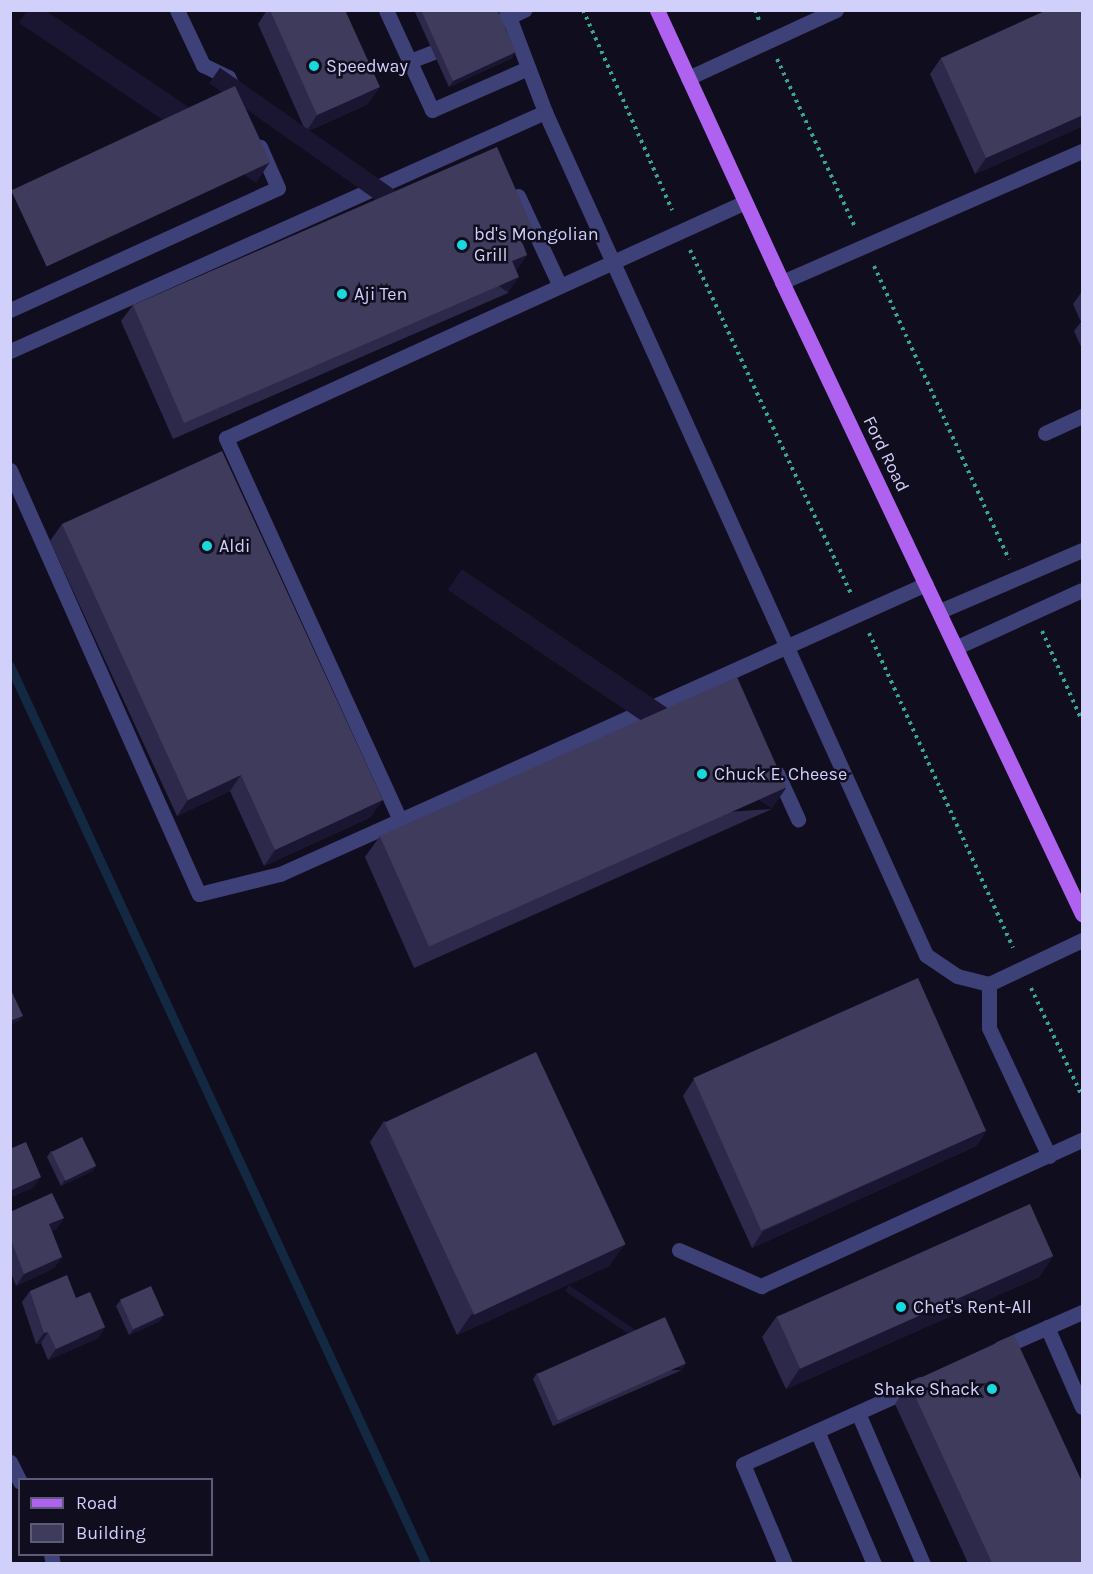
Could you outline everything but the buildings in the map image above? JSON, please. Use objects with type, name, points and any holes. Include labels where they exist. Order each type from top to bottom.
[{"type":"main road","name":"Ford Road","points":[[657,10],[782,282],[1083,914]]},
{"type":"street","points":[[10,310],[278,188],[228,76],[203,65],[177,10]]},
{"type":"street","points":[[524,10],[504,17],[612,262],[788,645],[926,955],[957,976],[989,984],[1083,940]]},
{"type":"street","points":[[688,78],[836,10]]},
{"type":"street","points":[[391,12],[432,110],[528,68]]},
{"type":"street","points":[[410,61],[433,52]]},
{"type":"street","points":[[10,351],[493,141],[545,112]]},
{"type":"street","points":[[782,282],[1083,151]]},
{"type":"street","points":[[511,179],[560,286]]},
{"type":"street","points":[[400,820],[225,438],[745,202]]},
{"type":"street","points":[[1045,433],[1083,416]]},
{"type":"street","points":[[10,470],[198,894],[280,874],[400,820],[733,678],[788,645],[926,584]]},
{"type":"street","points":[[940,611],[1083,550]]},
{"type":"street","points":[[957,647],[1083,590]]},
{"type":"street","points":[[769,756],[798,819]]},
{"type":"street","points":[[989,984],[989,1028],[1049,1156]]},
{"type":"street","points":[[679,1250],[761,1286],[1083,1140]]},
{"type":"street","points":[[984,1356],[1083,1312]]},
{"type":"street","points":[[1047,1327],[1083,1407]]},
{"type":"street","points":[[784,1563],[744,1464],[931,1379]]},
{"type":"street","points":[[858,1413],[923,1563]]},
{"type":"street","points":[[817,1431],[874,1563]]},
{"type":"street","points":[[10,1462],[18,1478]]},
{"type":"path","points":[[584,10],[681,231],[861,614],[1022,969],[1083,1096]]},
{"type":"path","points":[[754,10],[1012,566]]},
{"type":"path","points":[[1033,612],[1083,720]]},
{"type":"waterway","points":[[10,666],[426,1564]]},
{"type":"place","name":"Speedway","points":[[314,66]]},
{"type":"place","name":"bd's Mongolian Grill","points":[[462,245]]},
{"type":"place","name":"Aji Ten","points":[[342,294]]},
{"type":"place","name":"Aldi","points":[[207,546]]},
{"type":"place","name":"Chuck E. Cheese","points":[[702,774]]},
{"type":"place","name":"Chet's Rent-All","points":[[901,1307]]},
{"type":"place","name":"Shake Shack","points":[[992,1389]]}]
